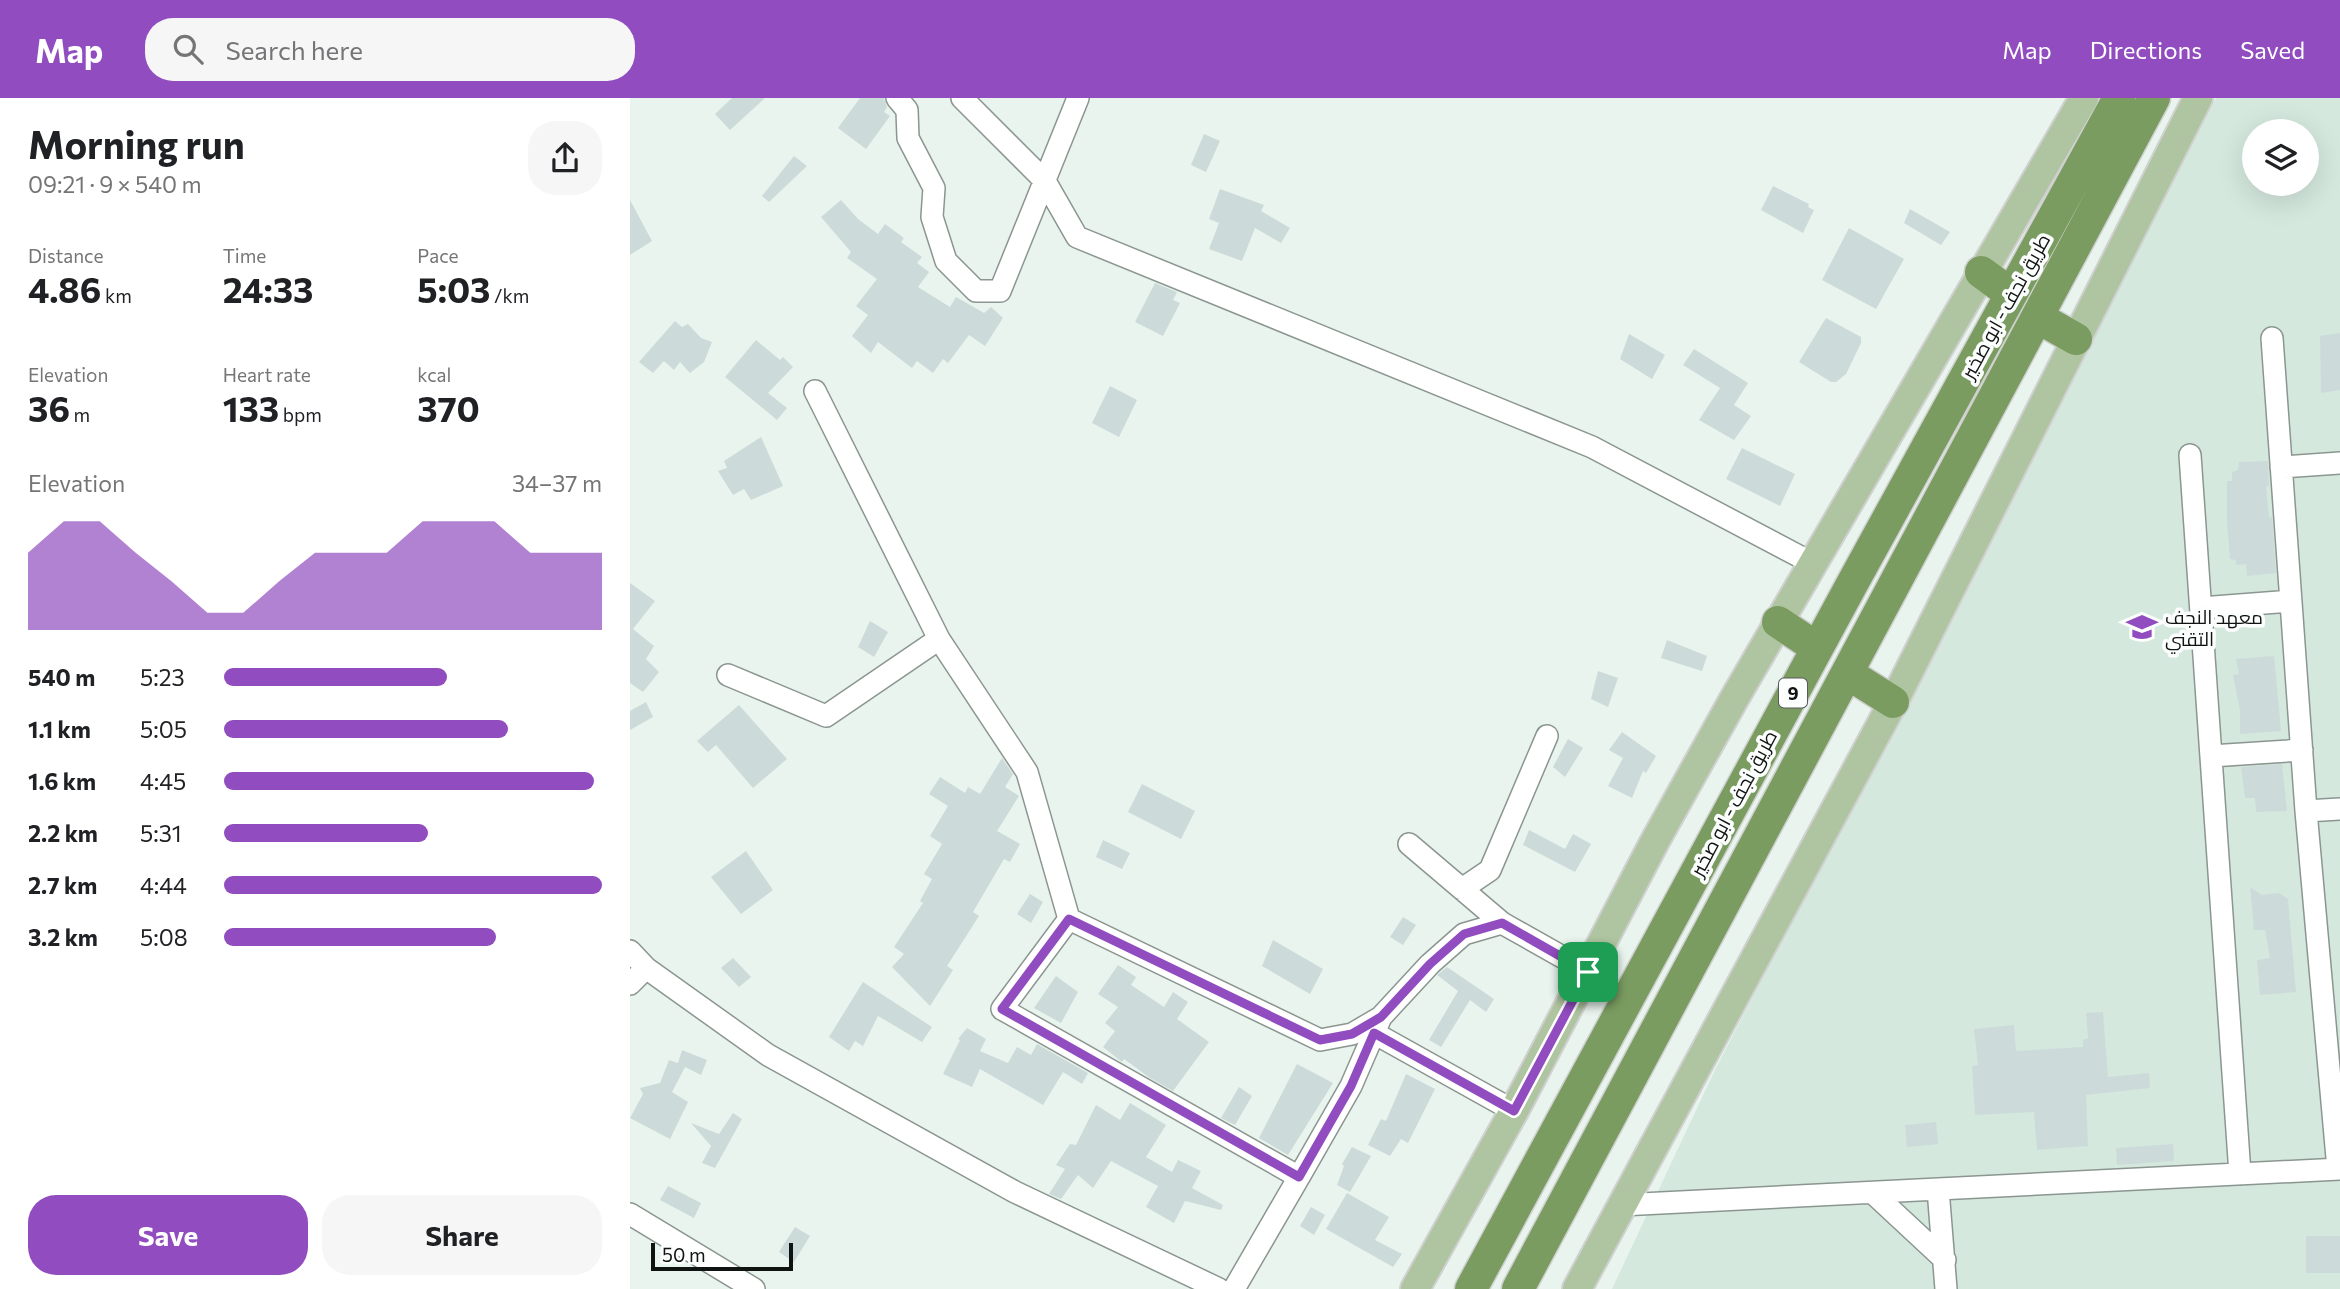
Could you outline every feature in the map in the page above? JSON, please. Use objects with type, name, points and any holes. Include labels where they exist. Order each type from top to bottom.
[{"type":"highway","name":"طريق نجف - ابو صخير","points":[[1471,1289],[1817,648],[2119,98]]},
{"type":"highway","name":"طريق نجف - ابو صخير","points":[[1518,1289],[2154,98]]},
{"type":"highway","points":[[1981,272],[2011,294]]},
{"type":"highway","points":[[2037,317],[2076,339]]},
{"type":"highway","points":[[1778,622],[1817,648]]},
{"type":"highway","points":[[1847,673],[1893,702]]},
{"type":"main road","points":[[1415,1289],[1514,1111],[1655,841],[1778,622],[2084,98]]},
{"type":"main road","points":[[1577,1289],[1893,702],[2198,98]]},
{"type":"street","points":[[897,98],[907,110],[908,138],[934,188],[932,218],[946,261],[976,291],[1000,291],[1078,98]]},
{"type":"street","points":[[961,98],[1045,181],[1077,237],[1592,447],[1812,563]]},
{"type":"street","points":[[1622,1205],[2339,1169],[2306,811],[2272,338]]},
{"type":"street","points":[[815,391],[939,639],[1027,772],[1069,919],[1320,1040],[1352,1034],[1377,1025]]},
{"type":"street","points":[[2190,455],[2240,1174]]},
{"type":"street","points":[[2281,467],[2340,463]]},
{"type":"street","points":[[2201,608],[2291,601]]},
{"type":"street","points":[[728,675],[826,716],[939,639]]},
{"type":"street","points":[[1462,888],[1490,870],[1547,736]]},
{"type":"street","points":[[2211,756],[2302,750]]},
{"type":"street","points":[[2306,811],[2340,809]]},
{"type":"street","points":[[1409,844],[1502,923],[1588,972]]},
{"type":"street","points":[[1069,919],[1002,1009],[1299,1177]]},
{"type":"street","points":[[1234,1289],[1351,1086],[1377,1025],[1430,964],[1464,934],[1502,923]]},
{"type":"street","points":[[630,951],[646,968],[768,1055],[1015,1192],[1219,1289]]},
{"type":"street","points":[[630,984],[646,968]]},
{"type":"street","points":[[1377,1025],[1514,1111]]},
{"type":"street","points":[[1938,1189],[1946,1289]]},
{"type":"street","points":[[1872,1193],[1945,1260]]},
{"type":"street","points":[[630,1213],[754,1289]]},
{"type":"shaded area","name":"معهد النجف التقني","points":[[2216,98],[2340,98],[2340,1289],[1612,1289],[1715,1070]]},
{"type":"building","points":[[732,98],[765,98],[730,130],[715,114]]},
{"type":"building","points":[[860,98],[884,98],[887,107],[884,112],[890,116],[866,149],[838,128]]},
{"type":"building","points":[[1204,134],[1220,141],[1206,172],[1191,165]]},
{"type":"building","points":[[794,156],[807,166],[769,202],[762,196]]},
{"type":"building","points":[[1773,186],[1809,204],[1808,207],[1814,210],[1803,233],[1761,210]]},
{"type":"building","points":[[1220,189],[1264,205],[1261,211],[1290,228],[1281,243],[1255,228],[1242,261],[1209,249],[1219,223],[1209,219]]},
{"type":"building","points":[[630,200],[652,241],[630,255]]},
{"type":"building","points":[[841,200],[858,219],[878,234],[885,224],[904,238],[901,242],[922,257],[917,263],[929,272],[918,287],[950,307],[956,297],[984,313],[991,307],[1003,318],[985,346],[969,335],[948,363],[943,359],[933,373],[917,361],[912,368],[878,342],[871,353],[852,336],[868,315],[856,306],[877,279],[847,258],[851,252],[821,217]]},
{"type":"building","points":[[1910,209],[1950,232],[1941,245],[1904,223]]},
{"type":"building","points":[[1849,228],[1904,259],[1876,309],[1822,280]]},
{"type":"building","points":[[1155,283],[1177,292],[1173,300],[1180,303],[1163,336],[1135,322]]},
{"type":"building","points":[[1826,318],[1861,337],[1861,343],[1846,374],[1836,382],[1831,382],[1799,362]]},
{"type":"building","points":[[675,321],[682,327],[688,324],[701,338],[712,342],[704,362],[690,373],[680,362],[674,370],[664,361],[653,373],[639,362]]},
{"type":"building","points":[[2340,333],[2340,390],[2321,393],[2320,336]]},
{"type":"building","points":[[1629,334],[1665,355],[1652,379],[1620,359]]},
{"type":"building","points":[[756,340],[780,360],[783,357],[793,367],[768,393],[787,408],[777,420],[725,377]]},
{"type":"building","points":[[1694,349],[1748,383],[1734,405],[1751,416],[1734,440],[1699,420],[1720,388],[1683,365]]},
{"type":"building","points":[[1110,386],[1137,400],[1119,437],[1092,423]]},
{"type":"building","points":[[761,437],[783,486],[751,500],[744,489],[733,495],[718,471],[727,468],[724,461]]},
{"type":"building","points":[[1742,448],[1795,474],[1780,506],[1726,479]]},
{"type":"building","points":[[2268,461],[2269,486],[2266,486],[2269,518],[2272,517],[2276,573],[2247,576],[2246,564],[2236,565],[2236,560],[2230,559],[2227,481],[2232,481],[2232,472],[2238,470],[2239,462]]},
{"type":"building","points":[[630,583],[655,601],[633,629],[654,646],[646,659],[659,672],[643,692],[630,683]]},
{"type":"building","points":[[870,621],[888,632],[874,657],[858,647]]},
{"type":"building","points":[[1667,640],[1707,656],[1702,671],[1661,658]]},
{"type":"building","points":[[2274,656],[2281,731],[2240,734],[2240,710],[2233,675],[2239,674],[2236,659]]},
{"type":"building","points":[[1598,671],[1618,678],[1608,707],[1591,699]]},
{"type":"building","points":[[646,702],[653,717],[630,730],[630,711]]},
{"type":"building","points":[[739,705],[787,759],[753,788],[716,745],[708,752],[697,741]]},
{"type":"building","points":[[1622,732],[1656,756],[1646,773],[1643,771],[1632,798],[1608,786],[1623,758],[1609,750]]},
{"type":"building","points":[[1568,739],[1583,748],[1565,777],[1553,767]]},
{"type":"building","points":[[1002,758],[1013,774],[1005,787],[1019,796],[997,831],[1020,844],[1010,862],[1004,859],[973,912],[979,916],[947,966],[953,970],[930,1006],[892,967],[904,954],[894,947],[923,903],[920,901],[932,879],[924,874],[942,844],[930,836],[948,806],[929,794],[940,777],[965,793],[968,787],[980,794]]},
{"type":"building","points":[[2282,764],[2287,811],[2256,812],[2255,798],[2245,798],[2241,767]]},
{"type":"building","points":[[1142,784],[1195,811],[1181,839],[1128,812]]},
{"type":"building","points":[[1529,830],[1565,849],[1573,834],[1591,844],[1575,872],[1523,845]]},
{"type":"building","points":[[1103,840],[1130,853],[1122,869],[1096,857]]},
{"type":"building","points":[[746,851],[773,890],[741,914],[711,877]]},
{"type":"building","points":[[2250,887],[2262,895],[2279,893],[2288,899],[2296,992],[2260,995],[2257,960],[2270,958],[2265,930],[2254,930]]},
{"type":"building","points":[[1030,894],[1043,902],[1031,923],[1017,914]]},
{"type":"building","points":[[1403,917],[1416,925],[1403,945],[1390,937]]},
{"type":"building","points":[[1273,940],[1323,969],[1310,994],[1262,966]]},
{"type":"building","points":[[733,958],[751,977],[739,987],[721,968]]},
{"type":"building","points":[[1118,965],[1136,977],[1131,985],[1164,1007],[1173,992],[1188,1002],[1177,1019],[1209,1042],[1173,1091],[1124,1059],[1122,1062],[1103,1047],[1115,1031],[1105,1023],[1118,1007],[1098,994]]},
{"type":"building","points":[[1447,967],[1494,999],[1486,1012],[1470,1000],[1441,1047],[1429,1040],[1458,991],[1437,975]]},
{"type":"building","points":[[1056,976],[1078,992],[1061,1023],[1034,1008]]},
{"type":"building","points":[[863,982],[932,1027],[922,1042],[878,1016],[863,1046],[855,1041],[849,1051],[829,1037]]},
{"type":"building","points":[[2103,1012],[2108,1077],[2149,1073],[2150,1088],[2086,1095],[2088,1146],[2037,1150],[2034,1112],[1975,1115],[1972,1066],[1978,1065],[1974,1029],[2014,1025],[2016,1051],[2083,1047],[2083,1040],[2088,1038],[2086,1013]]},
{"type":"building","points":[[967,1028],[986,1039],[980,1051],[1008,1063],[1017,1047],[1031,1055],[1037,1044],[1088,1073],[1082,1084],[1063,1072],[1043,1105],[980,1069],[972,1087],[943,1074],[960,1040],[958,1039]]},
{"type":"building","points":[[682,1050],[707,1060],[701,1075],[685,1067],[672,1092],[688,1102],[670,1139],[630,1118],[643,1094],[640,1088],[660,1083],[669,1060],[678,1063]]},
{"type":"building","points":[[1297,1064],[1333,1083],[1288,1155],[1259,1138]]},
{"type":"building","points":[[1406,1074],[1435,1089],[1408,1143],[1401,1139],[1390,1156],[1368,1145],[1381,1119],[1386,1121]]},
{"type":"building","points":[[1239,1087],[1252,1096],[1235,1125],[1221,1118]]},
{"type":"building","points":[[1130,1103],[1166,1125],[1146,1157],[1172,1172],[1178,1160],[1201,1171],[1192,1188],[1223,1205],[1221,1210],[1185,1201],[1174,1223],[1146,1207],[1158,1186],[1111,1161],[1093,1188],[1078,1175],[1061,1199],[1049,1194],[1065,1169],[1056,1165],[1070,1144],[1076,1145],[1096,1105],[1120,1120]]},
{"type":"building","points":[[733,1113],[742,1119],[715,1168],[702,1163],[711,1146],[691,1123],[719,1134]]},
{"type":"building","points":[[1936,1122],[1938,1144],[1907,1147],[1905,1125]]},
{"type":"building","points":[[2173,1144],[2174,1161],[2117,1165],[2116,1148]]},
{"type":"building","points":[[1352,1147],[1371,1156],[1350,1192],[1337,1185],[1344,1166],[1342,1164]]},
{"type":"building","points":[[668,1186],[701,1203],[694,1218],[660,1200]]},
{"type":"building","points":[[1347,1193],[1389,1217],[1375,1240],[1402,1254],[1393,1267],[1326,1229]]},
{"type":"building","points":[[1311,1207],[1325,1215],[1314,1235],[1300,1226]]},
{"type":"building","points":[[795,1227],[810,1236],[794,1262],[779,1252]]},
{"type":"building","points":[[2306,1236],[2340,1236],[2340,1273],[2306,1273]]},
{"type":"place","name":"معهد النجف التقني","points":[[2142,627]]},
{"type":"route","points":[[1069,919],[1320,1040],[1352,1034],[1381,1017],[1430,964],[1464,934],[1502,923],[1588,972],[1514,1111],[1374,1033],[1351,1086],[1299,1177],[1002,1009],[1069,919]]}]
